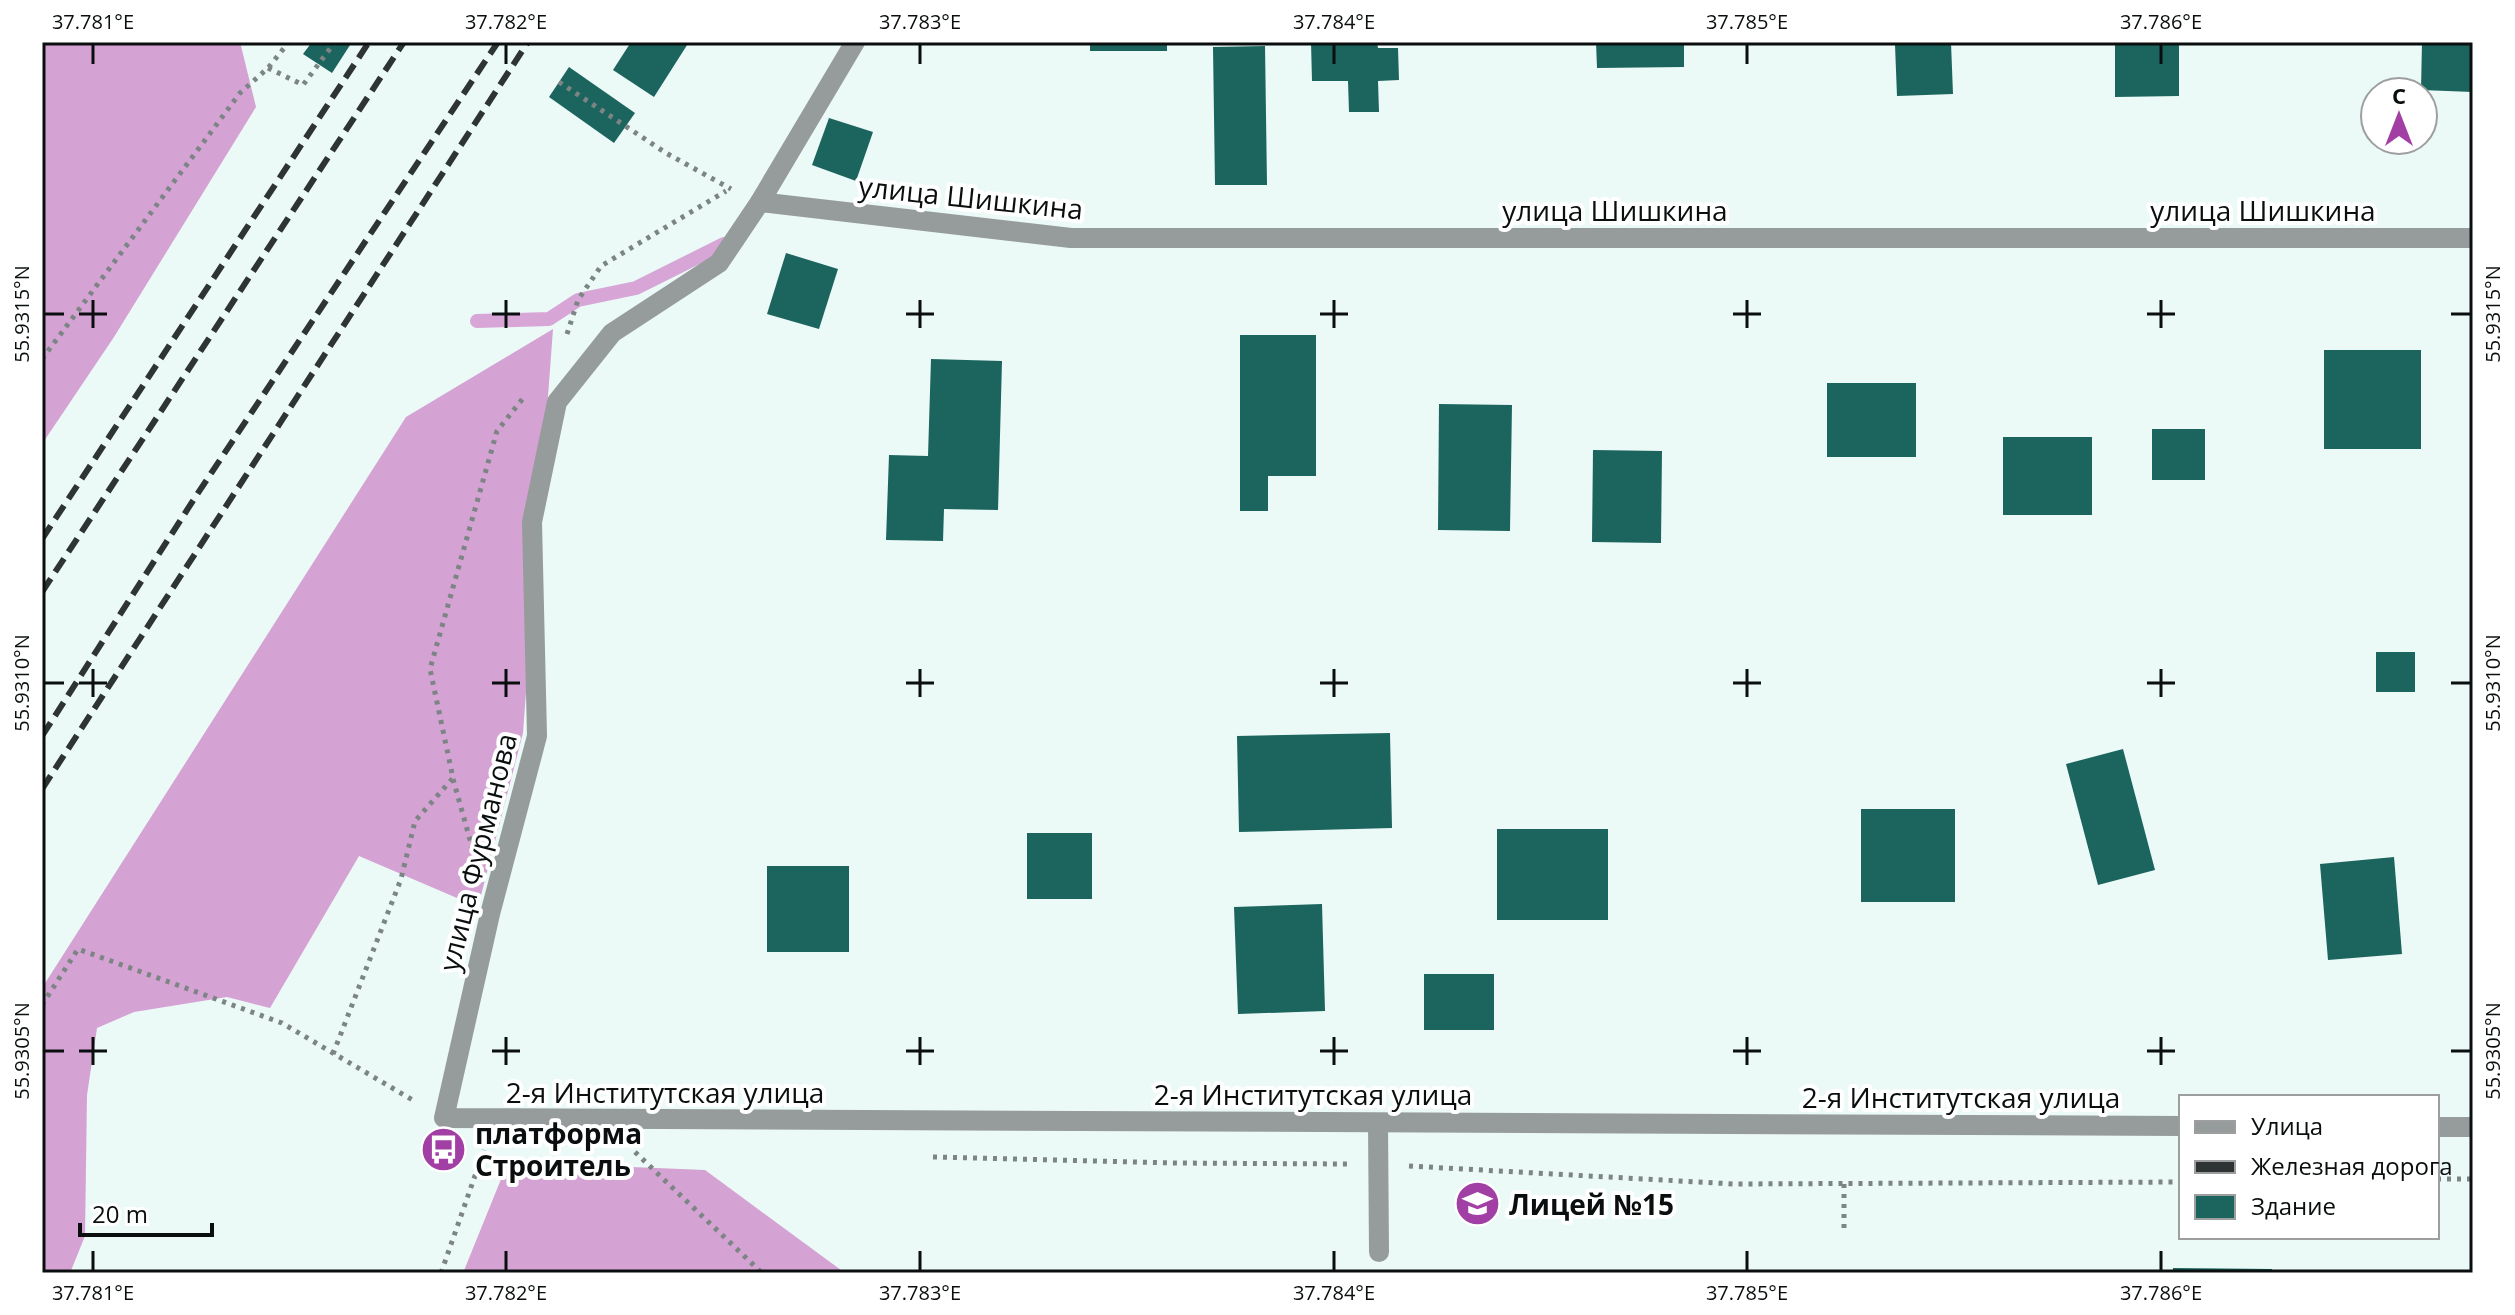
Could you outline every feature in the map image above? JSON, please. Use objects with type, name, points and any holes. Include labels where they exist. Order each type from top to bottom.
[{"type":"street","name":"улица Фурманова","points":[[444,1118],[490,914],[537,736],[532,522],[557,402],[612,333],[719,263],[760,202],[855,42]]},
{"type":"street","name":"улица Шишкина","points":[[760,202],[1071,238],[2473,238]]},
{"type":"street","name":"2-я Институтская улица","points":[[444,1118],[2179,1126]]},
{"type":"street","points":[[1378,1123],[1379,1252]]},
{"type":"street","points":[[2439,1127],[2473,1127]]},
{"type":"path","points":[[42,359],[240,93],[268,68],[289,42]]},
{"type":"path","points":[[268,68],[303,85],[335,42]]},
{"type":"path","points":[[559,82],[666,153],[760,202]]},
{"type":"path","points":[[566,337],[578,300],[601,266],[730,188]]},
{"type":"path","points":[[333,1054],[401,879],[415,821],[453,778],[430,669],[497,431],[525,396]]},
{"type":"path","points":[[42,1005],[78,949],[282,1023],[444,1118]]},
{"type":"path","points":[[441,1273],[495,1119]]},
{"type":"path","points":[[630,1146],[762,1273]]},
{"type":"path","points":[[925,1156],[1378,1165],[1734,1184],[2179,1182]]},
{"type":"path","points":[[2439,1179],[2473,1179]]},
{"type":"path","points":[[1844,1184],[1844,1234]]},
{"type":"shaded area","points":[[42,42],[240,42],[256,107],[114,337],[42,444]]},
{"type":"shaded area","points":[[553,329],[523,733],[478,907],[359,856],[270,1008],[227,997],[134,1012],[97,1028],[87,1095],[85,1236],[70,1273],[42,1273],[42,988],[406,417]]},
{"type":"shaded area","points":[[508,1162],[705,1170],[845,1273],[463,1273]]},
{"type":"building","points":[[312,42],[352,42],[332,73],[303,54]]},
{"type":"building","points":[[631,42],[689,42],[654,97],[613,70]]},
{"type":"building","points":[[1090,42],[1167,42],[1167,51],[1090,51]]},
{"type":"building","points":[[1311,42],[1377,42],[1378,48],[1398,48],[1399,80],[1378,81],[1379,112],[1349,112],[1348,81],[1312,81]]},
{"type":"building","points":[[1596,42],[1684,42],[1684,67],[1597,68]]},
{"type":"building","points":[[2422,42],[2473,42],[2473,92],[2439,91],[2439,76],[2421,76]]},
{"type":"building","points":[[1951,43],[1953,94],[1897,96],[1895,45]]},
{"type":"building","points":[[2115,43],[2179,43],[2179,96],[2115,97]]},
{"type":"building","points":[[1265,46],[1267,185],[1215,185],[1213,47]]},
{"type":"building","points":[[569,67],[635,113],[614,143],[549,97]]},
{"type":"building","points":[[829,118],[873,132],[856,181],[812,165]]},
{"type":"building","points":[[786,253],[838,269],[819,329],[767,314]]},
{"type":"building","points":[[1240,335],[1316,335],[1316,476],[1268,476],[1268,511],[1240,511]]},
{"type":"building","points":[[2324,350],[2421,350],[2421,449],[2324,449]]},
{"type":"building","points":[[931,359],[1002,361],[998,510],[944,509],[943,541],[886,540],[889,455],[928,456]]},
{"type":"building","points":[[1827,383],[1916,383],[1916,457],[1827,457]]},
{"type":"building","points":[[1439,404],[1512,405],[1510,531],[1438,530]]},
{"type":"building","points":[[2152,429],[2205,429],[2205,480],[2152,480]]},
{"type":"building","points":[[2003,437],[2092,437],[2092,515],[2003,515]]},
{"type":"building","points":[[1593,450],[1662,451],[1661,543],[1592,542]]},
{"type":"building","points":[[2376,652],[2415,652],[2415,692],[2376,692]]},
{"type":"building","points":[[1390,733],[1392,828],[1239,832],[1237,736]]},
{"type":"building","points":[[2123,749],[2155,870],[2098,885],[2066,764]]},
{"type":"building","points":[[1861,809],[1955,809],[1955,902],[1861,902]]},
{"type":"building","points":[[1497,829],[1608,829],[1608,920],[1497,920]]},
{"type":"building","points":[[1027,833],[1092,833],[1092,899],[1027,899]]},
{"type":"building","points":[[2394,857],[2402,954],[2328,960],[2320,864]]},
{"type":"building","points":[[767,866],[849,866],[849,952],[767,952]]},
{"type":"building","points":[[1322,904],[1325,1011],[1238,1014],[1234,907]]},
{"type":"building","points":[[1424,974],[1494,974],[1494,1030],[1424,1030]]},
{"type":"building","points":[[2173,1268],[2272,1269],[2272,1273],[2173,1273]]},
{"type":"waterway","points":[[477,321],[549,319],[578,300],[636,288],[724,244]]},
{"type":"railway","points":[[42,539],[369,42]]},
{"type":"railway","points":[[42,592],[404,42]]},
{"type":"railway","points":[[42,736],[196,496],[498,42]]},
{"type":"railway","points":[[42,789],[528,42]]},
{"type":"place","name":"платформа Строитель","points":[[444,1149]]},
{"type":"place","name":"Лицей №15","points":[[1478,1204]]}]
